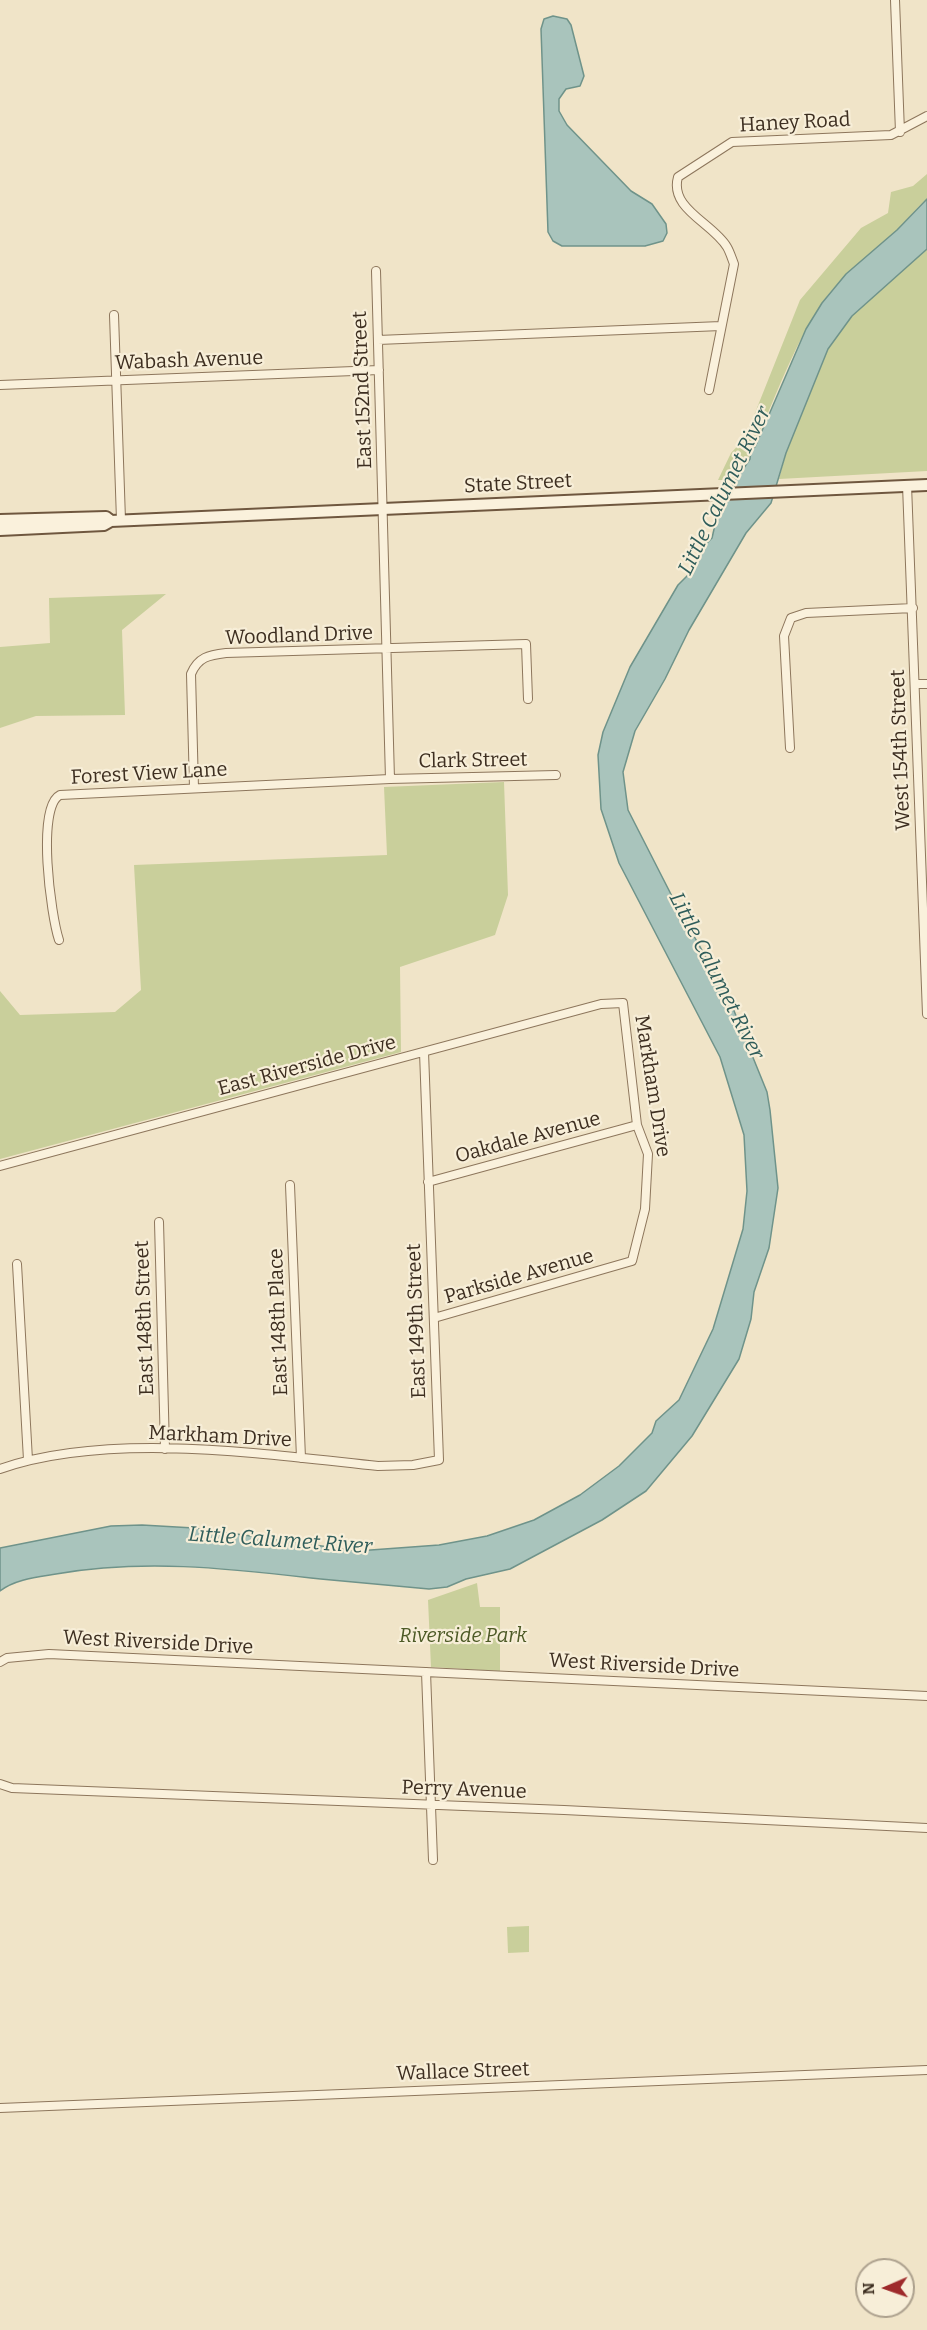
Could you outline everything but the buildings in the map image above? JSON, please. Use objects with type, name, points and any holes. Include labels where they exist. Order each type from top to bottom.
[{"type":"main road","name":"State Street","points":[[0,520],[106,517],[116,520],[927,485]]},
{"type":"main road","name":"State Street","points":[[0,530],[104,525],[116,520]]},
{"type":"street","points":[[896,0],[900,132]]},
{"type":"street","name":"Haney Road","points":[[722,326],[734,264],[726,245],[679,198],[676,185],[678,177],[732,142],[891,135],[927,116]]},
{"type":"street","name":"East 152nd Street","points":[[376,271],[390,779]]},
{"type":"street","points":[[114,315],[116,520]]},
{"type":"street","points":[[378,340],[722,326],[709,390]]},
{"type":"street","name":"Wabash Avenue","points":[[0,385],[379,370]]},
{"type":"street","name":"West 154th Street","points":[[907,485],[927,1014]]},
{"type":"street","points":[[790,748],[784,636],[791,618],[806,613],[913,608]]},
{"type":"street","name":"Woodland Drive","points":[[194,788],[190,674],[199,660],[226,653],[387,650],[526,644],[528,699]]},
{"type":"street","points":[[915,684],[927,684]]},
{"type":"street","name":"Clark Street","points":[[390,779],[556,775]]},
{"type":"street","name":"Forest View Lane","points":[[59,940],[50,898],[48,858],[48,815],[54,798],[68,794],[390,779]]},
{"type":"street","name":"East Riverside Drive","points":[[0,1166],[601,1004],[623,1002]]},
{"type":"street","name":"Markham Drive","points":[[613,1268],[632,1261],[645,1209],[648,1154],[637,1125],[623,1002]]},
{"type":"street","name":"East 149th Street","points":[[423,1052],[439,1460]]},
{"type":"street","name":"Oakdale Avenue","points":[[429,1182],[637,1125]]},
{"type":"street","name":"East 148th Place","points":[[291,1185],[301,1458]]},
{"type":"street","name":"East 148th Street","points":[[159,1222],[165,1449]]},
{"type":"street","points":[[17,1264],[28,1460]]},
{"type":"street","name":"Parkside Avenue","points":[[434,1318],[613,1268]]},
{"type":"street","name":"Markham Drive","points":[[0,1469],[28,1460],[75,1451],[165,1449],[301,1458],[378,1466],[413,1465],[439,1460]]},
{"type":"street","name":"West Riverside Drive","points":[[0,1662],[8,1658],[49,1654],[927,1696]]},
{"type":"street","points":[[426,1672],[433,1860]]},
{"type":"street","name":"Perry Avenue","points":[[0,1784],[24,1789],[927,1828]]},
{"type":"street","name":"Wallace Street","points":[[0,2108],[927,2070]]},
{"type":"green space","points":[[927,174],[927,199],[895,232],[846,276],[820,306],[796,348],[737,480],[718,480],[731,453],[745,438],[800,300],[861,228],[888,213],[891,192],[913,186]]},
{"type":"green space","points":[[927,249],[927,471],[779,479],[786,453],[828,349],[839,331],[852,316]]},
{"type":"green space","points":[[166,594],[122,630],[125,715],[36,716],[0,728],[0,647],[50,643],[49,598]]},
{"type":"green space","points":[[504,782],[508,895],[495,935],[400,967],[401,1052],[0,1159],[0,991],[20,1015],[115,1012],[141,990],[134,865],[387,855],[384,787]]},
{"type":"green space","name":"Riverside Park","points":[[477,1583],[480,1607],[500,1607],[500,1671],[431,1667],[428,1600]]},
{"type":"green space","points":[[529,1926],[529,1952],[508,1953],[507,1927]]},
{"type":"water","points":[[553,16],[567,19],[571,25],[584,76],[580,86],[566,89],[559,99],[559,111],[567,125],[631,191],[652,204],[666,224],[667,233],[663,241],[645,246],[562,246],[553,241],[548,232],[541,29],[544,19]]},
{"type":"water","name":"Little Calumet River","points":[[927,199],[927,249],[852,316],[828,349],[786,453],[771,503],[746,533],[689,630],[665,679],[635,731],[623,772],[628,810],[678,908],[728,996],[767,1092],[770,1110],[778,1188],[769,1248],[754,1292],[751,1319],[739,1359],[692,1436],[646,1491],[602,1520],[510,1569],[466,1579],[447,1587],[429,1589],[215,1568],[152,1566],[88,1569],[42,1576],[20,1581],[0,1591],[0,1548],[111,1526],[194,1528],[357,1551],[439,1545],[487,1536],[534,1520],[580,1495],[619,1466],[652,1433],[656,1421],[679,1400],[713,1329],[743,1229],[747,1191],[744,1135],[720,1057],[619,863],[601,809],[598,755],[603,732],[630,667],[678,585],[692,571],[704,546],[712,538],[720,503],[750,459],[751,450],[755,447],[806,329],[822,303],[846,274],[897,230]]}]
